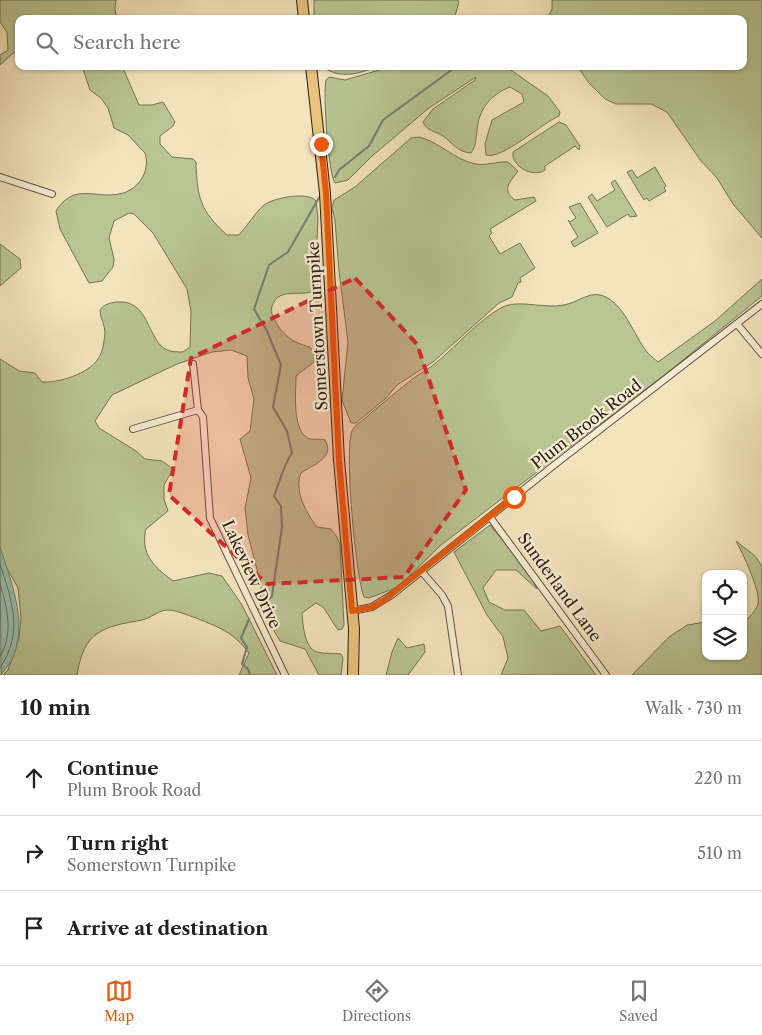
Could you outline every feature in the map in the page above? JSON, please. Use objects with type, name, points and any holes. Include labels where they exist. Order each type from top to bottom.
[{"type":"main road","points":[[302,0],[304,15]]},
{"type":"main road","name":"Somerstown Turnpike","points":[[312,70],[324,168],[339,460],[352,611],[353,675]]},
{"type":"street","points":[[0,178],[52,194]]},
{"type":"street","name":"Plum Brook Road","points":[[352,611],[372,607],[422,572],[490,516],[762,304]]},
{"type":"street","points":[[737,324],[762,354]]},
{"type":"street","name":"Lakeview Drive","points":[[193,364],[198,410],[203,418],[210,518],[285,675]]},
{"type":"street","points":[[134,429],[198,410]]},
{"type":"street","name":"Sunderland Lane","points":[[490,516],[606,675]]},
{"type":"street","points":[[422,572],[442,595],[448,606],[458,675]]},
{"type":"highlighted area","points":[[355,278],[417,344],[466,490],[404,577],[267,584],[169,495],[191,358]]},
{"type":"green space","points":[[0,0],[116,0],[116,15],[15,15],[15,52],[0,65],[0,55],[8,50],[7,32],[0,22]]},
{"type":"green space","points":[[314,0],[458,0],[459,2],[455,15],[314,15]]},
{"type":"green space","points":[[552,0],[762,0],[762,238],[733,204],[717,178],[701,161],[667,112],[651,104],[616,104],[605,99],[589,83],[580,70],[747,70],[747,15],[549,15],[552,9]]},
{"type":"green space","points":[[83,70],[124,70],[139,105],[152,105],[163,102],[175,122],[173,126],[160,136],[160,144],[172,157],[193,159],[196,162],[197,185],[202,203],[211,218],[227,235],[239,235],[257,212],[268,202],[298,196],[306,196],[316,201],[318,218],[317,240],[321,263],[318,288],[312,292],[284,294],[274,302],[271,311],[285,335],[296,342],[310,347],[314,353],[314,362],[296,376],[295,399],[297,417],[302,432],[306,437],[325,440],[328,446],[325,456],[321,460],[301,473],[299,487],[305,509],[317,527],[331,529],[340,545],[344,625],[342,629],[338,630],[323,607],[316,603],[302,613],[305,635],[309,646],[317,652],[341,654],[343,658],[341,675],[319,675],[305,649],[280,641],[260,606],[261,585],[248,535],[245,508],[251,478],[240,439],[250,431],[254,399],[248,378],[247,356],[231,350],[212,352],[177,364],[112,395],[95,421],[99,428],[136,451],[145,459],[162,461],[173,469],[164,485],[164,499],[168,511],[146,529],[145,546],[150,559],[173,581],[209,573],[222,576],[242,605],[277,675],[239,675],[249,653],[237,640],[225,631],[196,618],[167,610],[145,619],[116,625],[97,634],[84,649],[77,675],[3,675],[8,670],[19,638],[21,617],[18,588],[0,556],[0,359],[19,371],[35,373],[42,382],[57,381],[80,373],[93,364],[100,356],[102,350],[105,333],[100,310],[105,305],[117,302],[127,303],[140,311],[156,339],[164,348],[183,352],[190,347],[191,311],[187,289],[153,233],[134,214],[129,213],[114,221],[109,238],[114,259],[113,267],[102,281],[89,283],[60,229],[56,211],[63,202],[78,194],[110,195],[126,192],[132,189],[141,179],[146,167],[145,153],[128,135],[114,128],[108,108],[101,98],[90,90]]},
{"type":"green space","points":[[328,70],[368,70],[349,74],[335,73]]},
{"type":"green space","points":[[379,70],[511,70],[548,96],[560,112],[559,116],[512,147],[493,155],[486,155],[485,144],[492,120],[524,102],[522,94],[510,87],[497,94],[483,109],[478,122],[476,142],[471,153],[462,151],[443,136],[429,129],[423,122],[433,109],[475,80],[476,77],[429,108],[371,157],[348,180],[335,183],[330,165],[325,88],[326,80],[329,77],[345,80]]},
{"type":"green space","points":[[559,122],[566,125],[580,146],[579,150],[575,146],[545,166],[545,170],[540,172],[530,172],[519,166],[513,157],[513,152]]},
{"type":"green space","points":[[411,138],[427,139],[468,162],[488,164],[508,162],[518,171],[508,186],[508,193],[515,200],[534,197],[536,201],[490,229],[492,233],[489,236],[500,254],[520,243],[535,268],[520,278],[521,282],[518,283],[512,297],[499,303],[433,362],[397,385],[386,398],[356,423],[351,423],[342,400],[348,342],[335,220],[332,208],[334,200],[355,187]]},
{"type":"green space","points":[[655,167],[666,186],[664,188],[666,191],[649,201],[647,198],[644,200],[627,172],[632,170],[637,178]]},
{"type":"green space","points":[[615,180],[637,216],[630,217],[628,214],[607,227],[588,197],[592,194],[597,201],[615,190],[611,183]]},
{"type":"green space","points":[[580,203],[598,233],[574,247],[571,242],[578,237],[568,220],[570,222],[576,218],[569,207]]},
{"type":"green space","points":[[0,244],[20,259],[21,268],[0,286]]},
{"type":"green space","points":[[762,279],[762,296],[667,373],[441,545],[398,587],[369,598],[364,597],[354,540],[350,484],[350,439],[353,429],[413,379],[432,366],[487,317],[511,304],[557,306],[569,304],[587,296],[600,295],[608,298],[622,311],[642,345],[658,362],[715,321]]},
{"type":"green space","points":[[490,525],[528,571],[537,589],[516,570],[496,570],[483,588],[489,602],[505,610],[524,610],[541,631],[560,626],[596,675],[501,675],[508,658],[503,637],[487,615],[454,552]]},
{"type":"green space","points":[[736,541],[755,556],[762,566],[762,675],[632,675],[669,637],[687,625],[702,623],[702,660],[747,660],[747,619],[756,609],[758,598],[757,590]]},
{"type":"green space","points":[[398,638],[407,648],[424,644],[425,652],[408,675],[386,675],[392,652]]},
{"type":"water","points":[[0,547],[13,587],[19,628],[18,641],[13,658],[1,675]]},
{"type":"waterway","points":[[335,177],[339,170],[369,146],[383,120],[452,70]]},
{"type":"waterway","points":[[259,609],[272,596],[282,527],[281,506],[274,496],[284,468],[292,453],[287,431],[273,407],[281,365],[267,331],[254,309],[269,265],[288,252],[320,196]]},
{"type":"waterway","points":[[249,619],[241,638],[247,647],[242,664],[248,669],[250,675]]},
{"type":"route","points":[[321,144],[326,193],[336,419],[352,611],[363,610],[383,601],[422,572],[514,497]]}]
